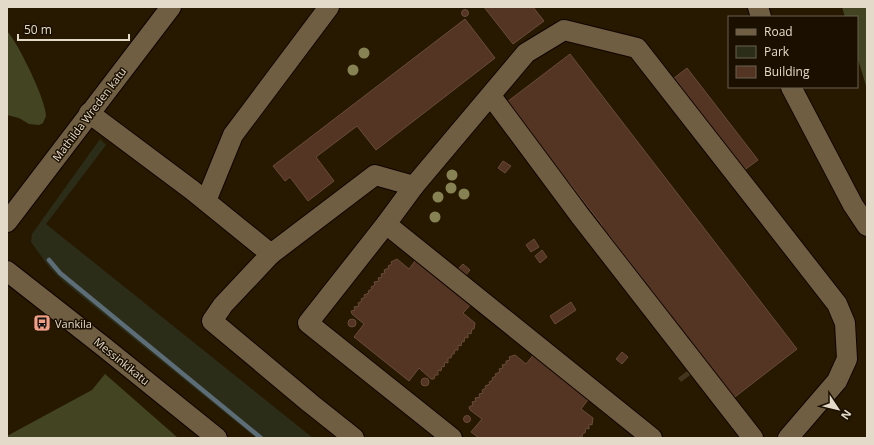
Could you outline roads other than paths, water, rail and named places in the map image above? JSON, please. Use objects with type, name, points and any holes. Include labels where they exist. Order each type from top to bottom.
[{"type":"street","name":"Mathilda Wreden katu","points":[[7,222],[171,7]]},
{"type":"street","points":[[206,201],[233,135],[329,7]]},
{"type":"street","points":[[452,438],[308,322],[386,224],[414,186],[526,53],[564,30],[637,48],[837,304],[845,323],[847,359],[837,381],[788,438]]},
{"type":"street","points":[[792,88],[853,205],[867,226]]},
{"type":"street","points":[[490,96],[581,217],[753,438]]},
{"type":"street","points":[[89,113],[206,201],[271,254]]},
{"type":"street","points":[[354,438],[212,321],[223,304],[271,254],[375,175],[414,186]]},
{"type":"street","points":[[386,224],[652,438]]},
{"type":"street","name":"Messinkikatu","points":[[7,271],[217,438]]},
{"type":"street","points":[[689,376],[738,438]]},
{"type":"waterway","points":[[49,260],[60,273],[261,438]]},
{"type":"tunnel","points":[[686,372],[689,376]]},
{"type":"place","name":"Vankila","points":[[42,323]]}]
